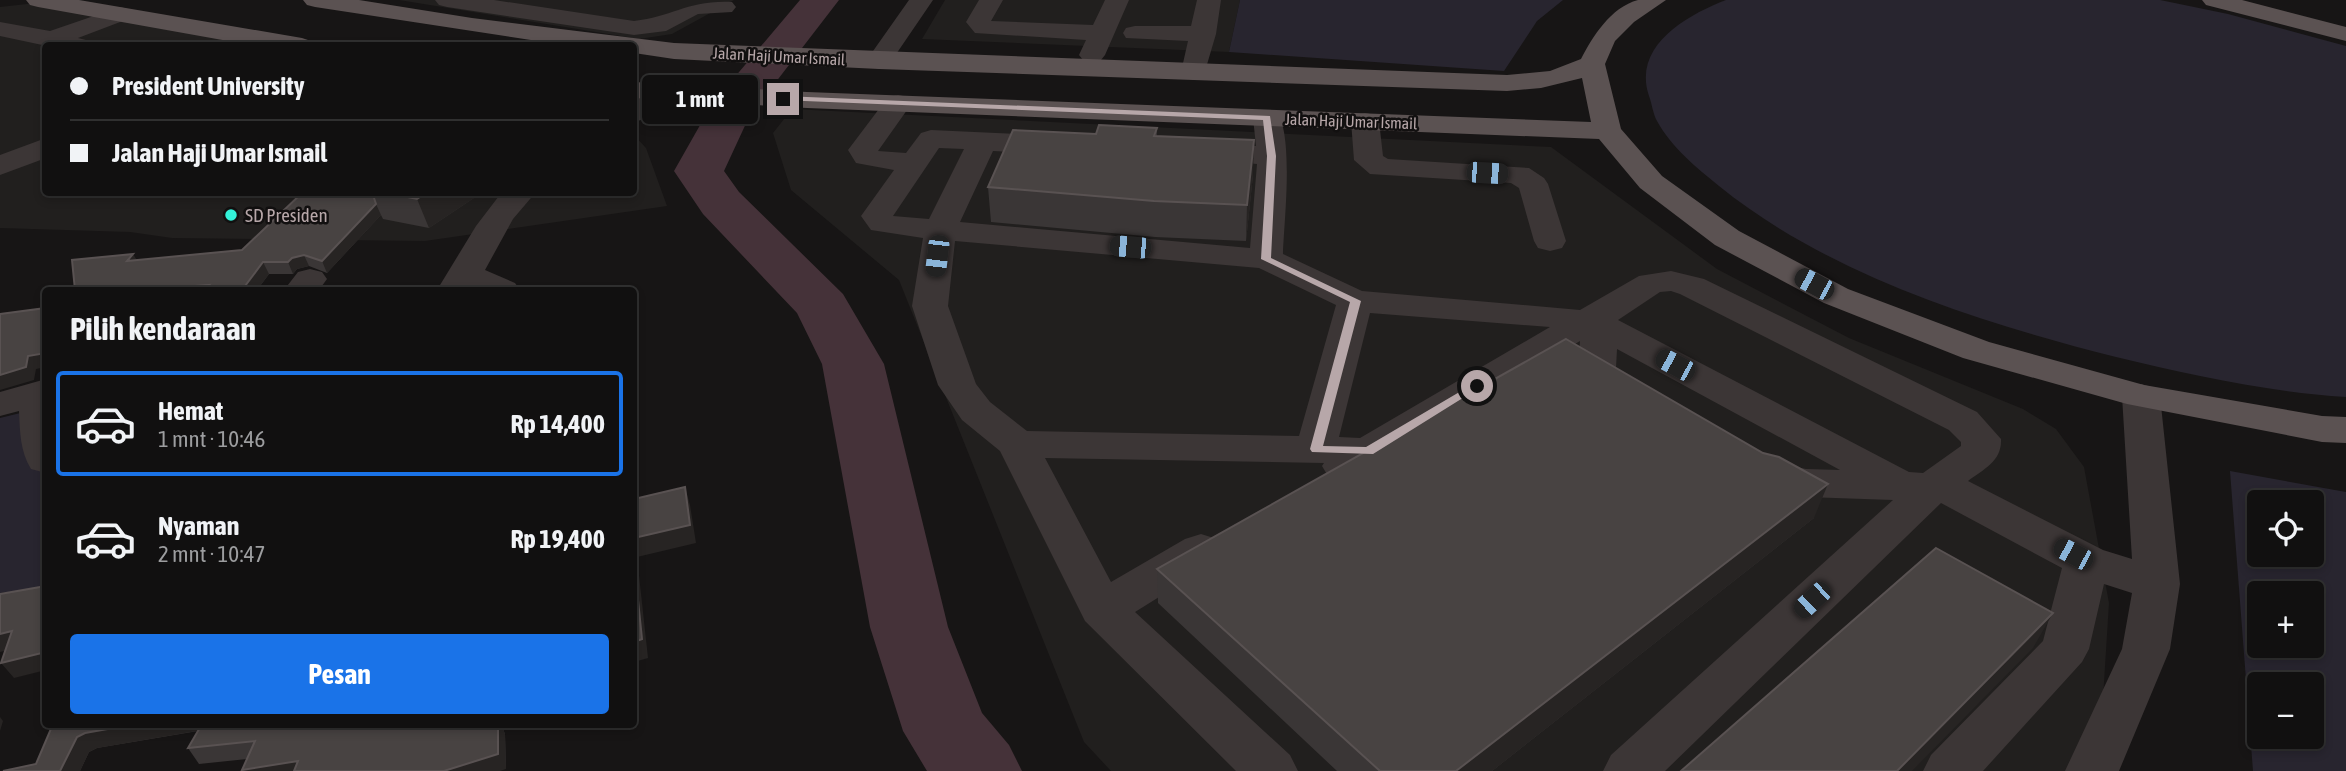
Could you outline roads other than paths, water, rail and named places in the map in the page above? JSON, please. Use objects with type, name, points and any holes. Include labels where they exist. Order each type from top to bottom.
[{"type":"main road","points":[[38,0],[274,42]]},
{"type":"main road","name":"Jalan Haji Umar Ismail","points":[[315,0],[602,42]]},
{"type":"main road","points":[[1654,0],[1626,16],[1604,38],[1592,64],[1607,131],[1651,182],[1727,238],[1836,296],[1976,350],[2141,396],[2322,429],[2346,430]]},
{"type":"main road","points":[[2214,0],[2346,34]]},
{"type":"main road","name":"Jalan Haji Umar Ismail","points":[[637,47],[674,51],[869,61],[1533,83],[1564,76],[1592,64]]},
{"type":"main road","name":"Jalan Haji Umar Ismail","points":[[637,90],[807,100],[1607,131]]},
{"type":"street","points":[[447,0],[634,28],[657,26],[687,9],[719,4]]},
{"type":"street","points":[[869,61],[921,0]]},
{"type":"street","points":[[990,0],[978,22],[984,28],[1101,33]]},
{"type":"street","points":[[1087,68],[1118,0]]},
{"type":"street","points":[[1194,72],[1209,0]]},
{"type":"street","points":[[674,51],[719,4]]},
{"type":"street","points":[[52,39],[120,14]]},
{"type":"street","points":[[0,29],[64,42]]},
{"type":"street","points":[[1135,33],[1204,34]]},
{"type":"street","points":[[637,112],[673,93]]},
{"type":"street","points":[[898,103],[863,150],[866,157],[875,160],[916,163]]},
{"type":"street","points":[[1266,259],[1272,156],[1267,118]]},
{"type":"street","points":[[1365,121],[1369,160],[1381,168],[1518,174],[1528,179],[1533,184],[1550,241]]},
{"type":"street","points":[[1093,147],[931,139],[877,216],[882,223],[940,230],[1266,259],[1355,301],[1596,320],[1923,484],[2087,561],[2157,584]]},
{"type":"street","points":[[983,141],[940,230],[930,306],[957,385],[976,411],[1017,444],[1101,609],[1272,771]]},
{"type":"street","points":[[0,166],[42,149]]},
{"type":"street","points":[[1175,151],[1272,156]]},
{"type":"street","points":[[485,287],[461,283],[488,230],[508,202],[516,196]]},
{"type":"street","points":[[1017,444],[1313,467],[1368,451],[1596,320],[1651,283],[1671,281],[1692,286],[1963,421],[1982,439],[1981,451],[1923,484],[1630,771]]},
{"type":"street","points":[[1313,467],[1355,301]]},
{"type":"street","points":[[1596,320],[1597,370],[1609,383],[1655,409]]},
{"type":"street","points":[[0,404],[42,392],[42,445]]},
{"type":"street","points":[[2092,771],[2146,649],[2157,584],[2141,396]]},
{"type":"street","points":[[1745,461],[1781,480],[1806,483],[1923,484]]},
{"type":"street","points":[[1101,609],[1229,534]]},
{"type":"street","points":[[1950,771],[2065,649],[2087,561]]},
{"type":"waterway","points":[[820,0],[728,114],[699,171],[721,203],[823,306],[853,364],[909,627],[946,731],[978,771]]},
{"type":"place","name":"SD Presiden","points":[[231,215]]}]
